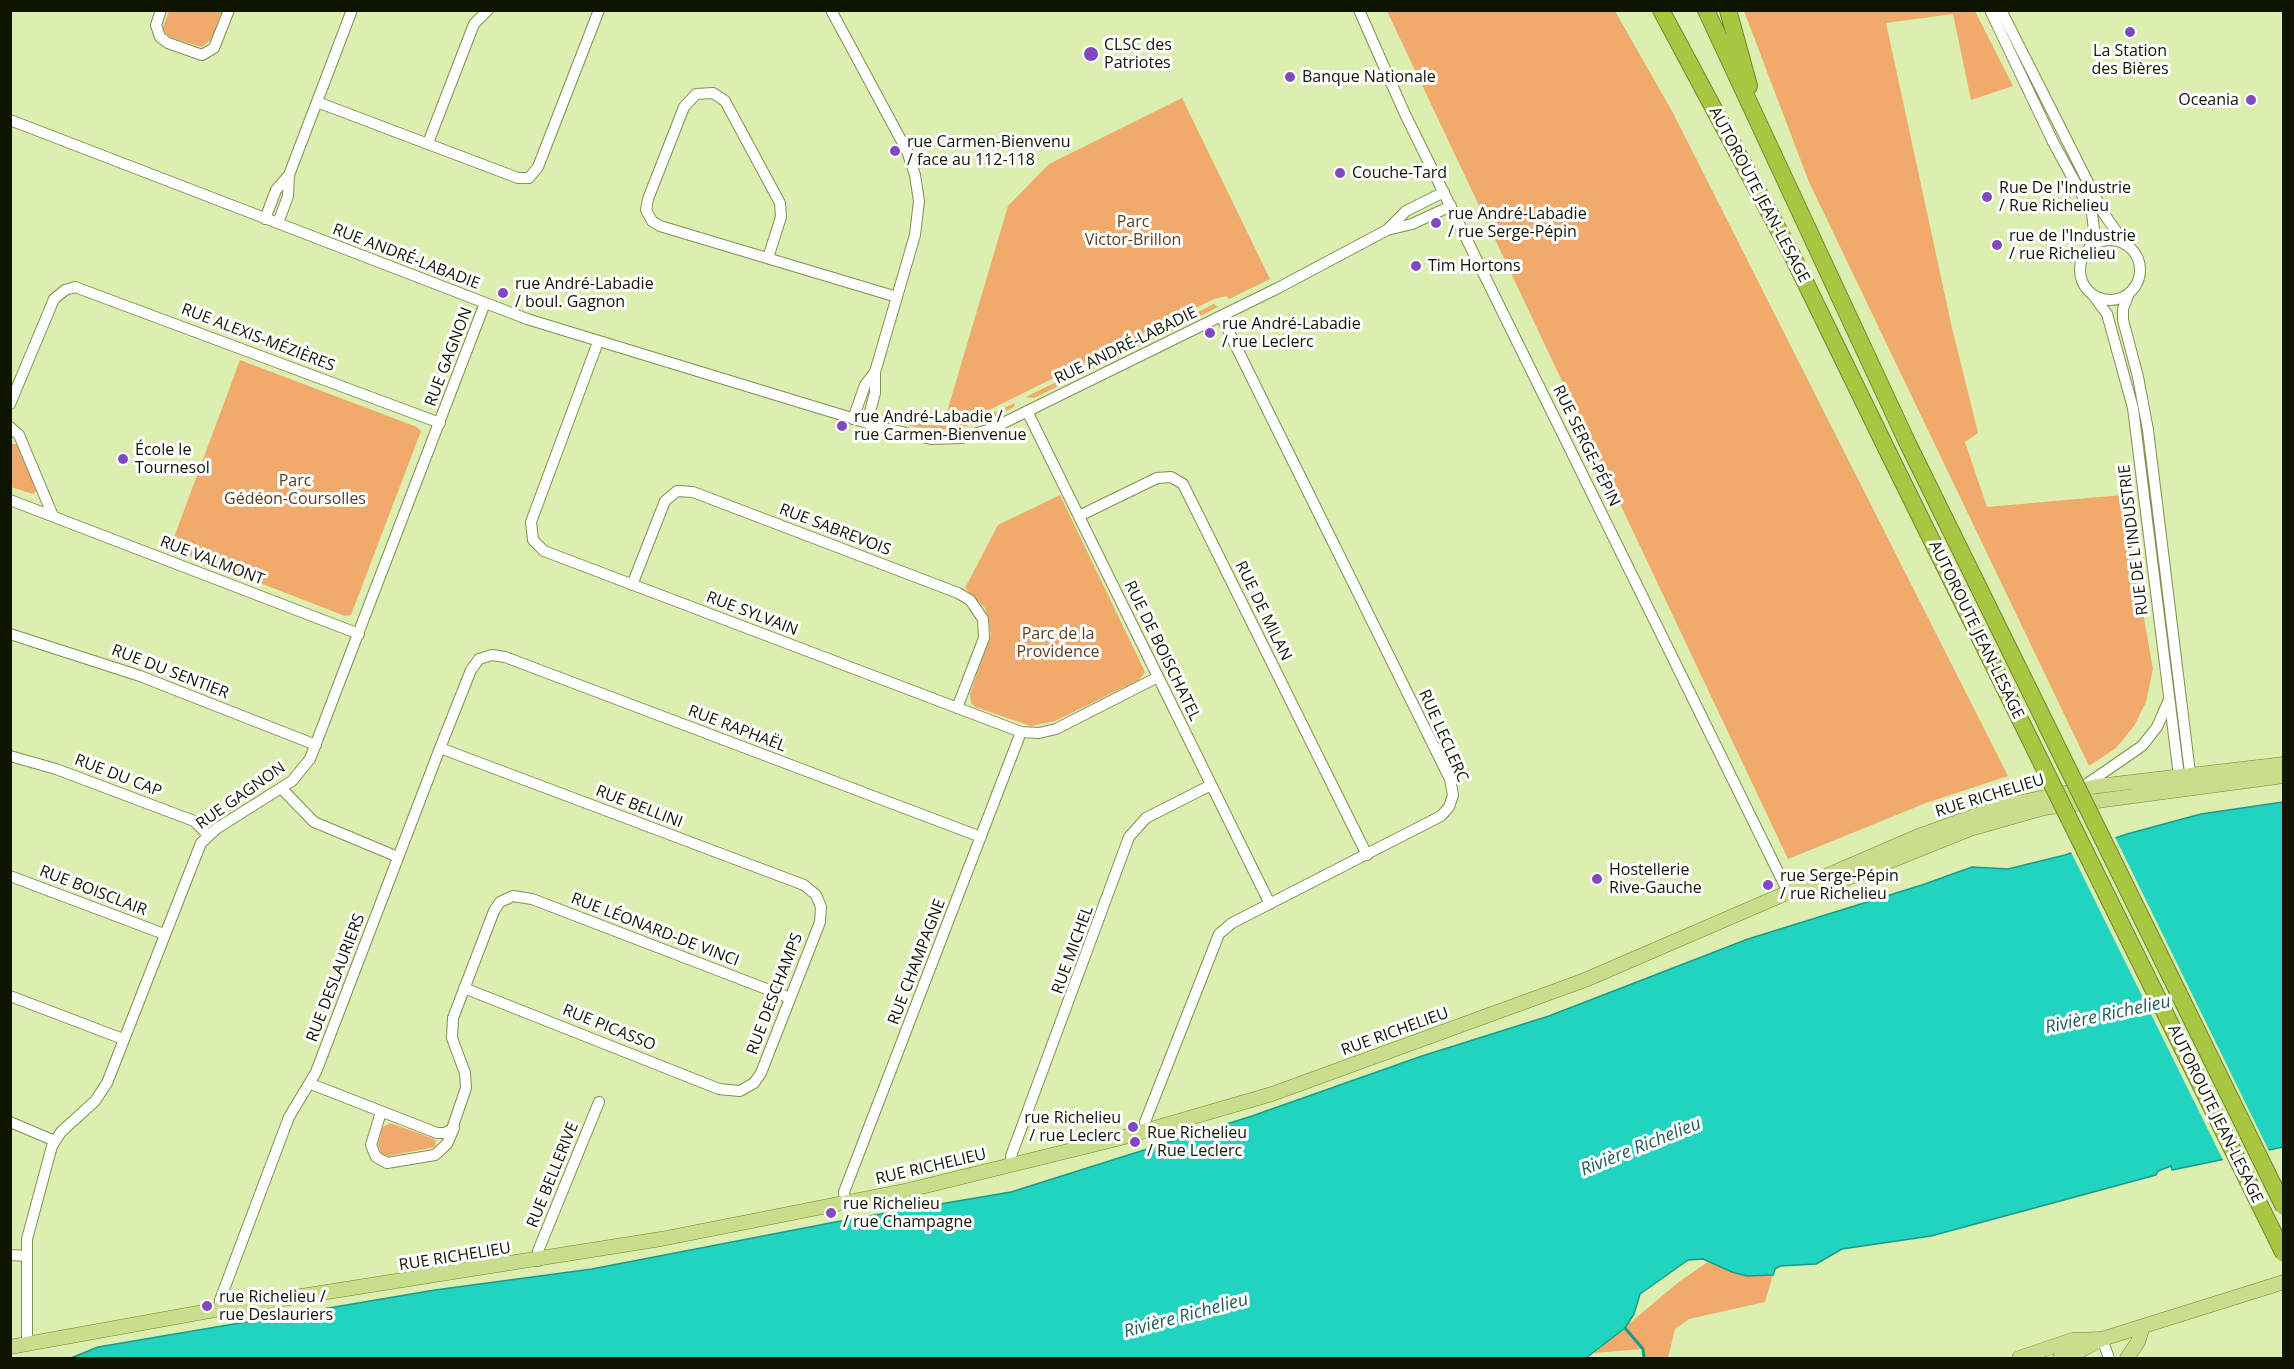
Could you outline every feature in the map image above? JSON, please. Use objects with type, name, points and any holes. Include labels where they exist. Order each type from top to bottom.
[{"type":"highway","name":"AUTOROUTE JEAN-LESAGE","points":[[1660,10],[1770,212],[2283,1254]]},
{"type":"highway","name":"AUTOROUTE JEAN-LESAGE","points":[[1706,10],[1908,444],[2283,1208]]},
{"type":"highway","points":[[1728,10],[1763,136]]},
{"type":"main road","name":"RUE RICHELIEU","points":[[1789,894],[1821,889],[1970,829],[2015,815],[2283,764]]},
{"type":"main road","name":"RUE RICHELIEU","points":[[10,1347],[220,1309],[538,1261],[845,1203],[1012,1165],[1147,1131],[1272,1094],[1550,993],[1789,894],[1806,883],[1960,820],[2030,798],[2079,789],[2283,776]]},
{"type":"main road","points":[[2060,1359],[2102,1339],[2283,1282]]},
{"type":"main road","points":[[2127,1359],[2138,1342],[2143,1326]]},
{"type":"main road","points":[[2019,1359],[2072,1340],[2102,1339]]},
{"type":"street","points":[[161,10],[156,25],[160,37],[168,43],[202,55],[214,48],[229,10]]},
{"type":"street","points":[[278,224],[288,196],[289,175],[352,10]]},
{"type":"street","points":[[428,143],[474,24],[488,10]]},
{"type":"street","points":[[317,102],[518,178],[532,177],[538,167],[598,10]]},
{"type":"street","points":[[831,10],[903,143],[915,175],[919,201],[917,226],[897,297],[874,372],[865,385],[853,419]]},
{"type":"street","name":"RUE SERGE-PÉPIN","points":[[1359,10],[1389,81],[1789,894]]},
{"type":"street","points":[[1990,10],[2053,142],[2092,213],[2094,230],[2090,248],[2083,258],[2080,272],[2085,286],[2093,295],[2111,300],[2128,293],[2137,281],[2139,267],[2135,254],[2103,214],[2001,10]]},
{"type":"street","points":[[768,258],[781,217],[780,203],[725,101],[713,93],[696,94],[684,107],[646,203],[648,216],[660,226],[897,297]]},
{"type":"street","name":"RUE ANDRÉ-LABADIE","points":[[10,120],[485,303],[598,342],[923,438],[953,439],[982,433],[1221,316],[1387,230],[1412,224],[1451,206]]},
{"type":"street","points":[[265,219],[276,190],[289,175]]},
{"type":"street","name":"RUE ANDRÉ-LABADIE","points":[[1387,230],[1406,211],[1444,192]]},
{"type":"street","points":[[2090,248],[2107,240],[2126,245]]},
{"type":"street","name":"RUE ALEXIS-MÉZIÈRES","points":[[15,381],[52,303],[64,290],[79,288],[440,423]]},
{"type":"street","name":"RUE DE L'INDUSTRIE","points":[[2128,293],[2123,309],[2123,320],[2138,377],[2148,430],[2185,782]]},
{"type":"street","name":"RUE DE L'INDUSTRIE","points":[[2093,295],[2107,314],[2133,408],[2168,702],[2185,782]]},
{"type":"street","name":"RUE GAGNON","points":[[27,1344],[29,1227],[55,1141],[101,1093],[194,855],[208,835],[302,772],[316,745],[485,303]]},
{"type":"street","name":"RUE LECLERC","points":[[1147,1131],[1145,1122],[1214,941],[1228,925],[1441,816],[1451,803],[1453,787],[1221,316]]},
{"type":"street","name":"RUE SYLVAIN","points":[[598,342],[532,518],[530,529],[533,540],[544,551],[1021,732],[1045,732],[1056,729],[1158,677]]},
{"type":"street","points":[[867,423],[875,393],[874,372]]},
{"type":"street","points":[[10,404],[15,381]]},
{"type":"street","name":"RUE DE BOISCHATEL","points":[[1027,411],[1270,904]]},
{"type":"street","points":[[10,427],[19,435],[53,516]]},
{"type":"street","name":"RUE DE MILAN","points":[[1079,516],[1157,478],[1171,477],[1183,484],[1367,855]]},
{"type":"street","name":"RUE SABREVOIS","points":[[632,585],[664,501],[677,491],[693,492],[958,593],[970,600],[981,615],[985,633],[957,708]]},
{"type":"street","name":"RUE VALMONT","points":[[10,500],[359,634]]},
{"type":"street","name":"RUE DU SENTIER","points":[[10,634],[130,673],[316,745]]},
{"type":"street","name":"RUE RAPHAËL","points":[[482,657],[492,655],[505,657],[981,837]]},
{"type":"street","name":"RUE DESLAURIERS","points":[[220,1309],[220,1300],[289,1117],[310,1084],[472,667],[482,657]]},
{"type":"street","points":[[2079,789],[2142,746],[2157,727],[2168,702]]},
{"type":"street","name":"RUE CHAMPAGNE","points":[[845,1203],[844,1192],[1021,732]]},
{"type":"street","name":"RUE BELLINI","points":[[440,748],[804,885],[814,892],[820,903]]},
{"type":"street","name":"RUE DU CAP","points":[[10,756],[56,769],[194,821],[208,835]]},
{"type":"street","name":"RUE MICHEL","points":[[1012,1165],[1011,1156],[1129,837],[1146,818],[1211,785]]},
{"type":"street","points":[[281,788],[314,822],[398,857]]},
{"type":"street","name":"RUE BOISCLAIR","points":[[10,876],[164,934]]},
{"type":"street","name":"RUE LÉONARD-DE VINCI","points":[[464,988],[496,907],[509,896],[532,899],[790,998]]},
{"type":"street","name":"RUE DESCHAMPS","points":[[744,1090],[759,1077],[821,919],[820,903]]},
{"type":"street","points":[[381,1112],[372,1148],[376,1156],[387,1163],[435,1155],[447,1144],[465,1098],[466,1083],[453,1044],[452,1028],[464,988]]},
{"type":"street","name":"RUE PICASSO","points":[[464,988],[719,1089],[732,1092],[744,1090]]},
{"type":"street","points":[[10,996],[123,1039]]},
{"type":"street","points":[[310,1084],[440,1134],[450,1131],[455,1125]]},
{"type":"street","name":"RUE BELLERIVE","points":[[538,1261],[537,1251],[599,1102]]},
{"type":"street","points":[[10,1122],[55,1141]]},
{"type":"street","points":[[10,1255],[27,1256]]},
{"type":"street","points":[[2102,1339],[2109,1359]]},
{"type":"green space","points":[[169,11],[222,11],[211,40],[202,47],[166,34],[163,27]]},
{"type":"green space","points":[[1387,11],[1615,11],[1673,113],[2008,776],[1926,803],[1788,859]]},
{"type":"green space","points":[[1744,11],[1975,11],[2013,86],[1971,100],[1953,14],[1886,23],[1952,328],[1978,433],[1965,442],[1987,507],[2122,495],[2153,669],[2146,702],[2134,726],[2116,748],[2089,766],[1809,182]]},
{"type":"green space","name":"Parc Victor-Brillon","points":[[1182,98],[1270,279],[1229,299],[1227,296],[1214,299],[991,409],[970,418],[944,422],[1008,206],[1049,164]]},
{"type":"green space","points":[[1214,304],[1218,307],[1034,398],[1026,397]]},
{"type":"green space","name":"Parc Gédéon-Coursolles","points":[[240,360],[417,427],[421,431],[351,615],[345,616],[170,548]]},
{"type":"green space","points":[[1015,403],[1014,407],[988,420],[952,430],[915,427],[884,418],[879,413],[926,425],[952,426],[977,420]]},
{"type":"green space","points":[[10,444],[18,444],[38,489],[33,494],[11,487]]},
{"type":"green space","name":"Parc de la Providence","points":[[1060,495],[1145,672],[1139,680],[1055,721],[1031,726],[975,707],[971,703],[970,694],[991,634],[985,608],[965,588],[998,525]]},
{"type":"green space","points":[[390,1123],[432,1138],[436,1141],[435,1147],[388,1156],[382,1155],[378,1145],[382,1128]]},
{"type":"green space","points":[[1708,1262],[1747,1276],[1773,1275],[1765,1302],[1689,1319],[1675,1329],[1668,1358],[1644,1358],[1643,1349],[1594,1353],[1680,1281]]},
{"type":"water","name":"Rivière Richelieu","points":[[2283,802],[2283,1147],[2172,1170],[2171,1166],[2158,1171],[2156,1175],[1931,1236],[1842,1249],[1816,1264],[1780,1266],[1775,1269],[1773,1275],[1747,1276],[1703,1259],[1688,1260],[1640,1294],[1634,1314],[1625,1328],[1586,1358],[71,1358],[98,1347],[435,1290],[592,1269],[851,1219],[1011,1192],[1252,1116],[1422,1056],[1549,1016],[1748,939],[1922,885],[1972,867],[2008,869],[2065,855],[2127,834],[2201,814]]},
{"type":"pier","points":[[2114,835],[2270,1153],[2224,1162],[2070,850]]},
{"type":"waterway","points":[[1625,1328],[1643,1349],[1644,1358]]},
{"type":"place","name":"La Station des Bières","points":[[2130,32]]},
{"type":"place","name":"CLSC des Patriotes","points":[[1091,54]]},
{"type":"place","name":"Banque Nationale","points":[[1290,77]]},
{"type":"place","name":"Oceania","points":[[2251,100]]},
{"type":"place","name":"rue Carmen-Bienvenu / face au 112-118","points":[[895,151]]},
{"type":"place","name":"Couche-Tard","points":[[1340,173]]},
{"type":"place","name":"Rue De l'Industrie / Rue Richelieu","points":[[1987,197]]},
{"type":"place","name":"rue André-Labadie / rue Serge-Pépin","points":[[1436,223]]},
{"type":"place","name":"rue de l'Industrie / rue Richelieu","points":[[1997,245]]},
{"type":"place","name":"Tim Hortons","points":[[1416,266]]},
{"type":"place","name":"rue André-Labadie / boul. Gagnon","points":[[503,293]]},
{"type":"place","name":"rue André-Labadie / rue Leclerc","points":[[1210,333]]},
{"type":"place","name":"rue André-Labadie / rue Carmen-Bienvenue","points":[[842,426]]},
{"type":"place","name":"École le Tournesol","points":[[123,459]]},
{"type":"place","name":"Hostellerie Rive-Gauche","points":[[1597,879]]},
{"type":"place","name":"rue Serge-Pépin / rue Richelieu","points":[[1768,885]]},
{"type":"place","name":"rue Richelieu / rue Leclerc","points":[[1133,1127]]},
{"type":"place","name":"Rue Richelieu / Rue Leclerc","points":[[1135,1142]]},
{"type":"place","name":"rue Richelieu / rue Champagne","points":[[831,1213]]},
{"type":"place","name":"rue Richelieu / rue Deslauriers","points":[[207,1306]]}]
